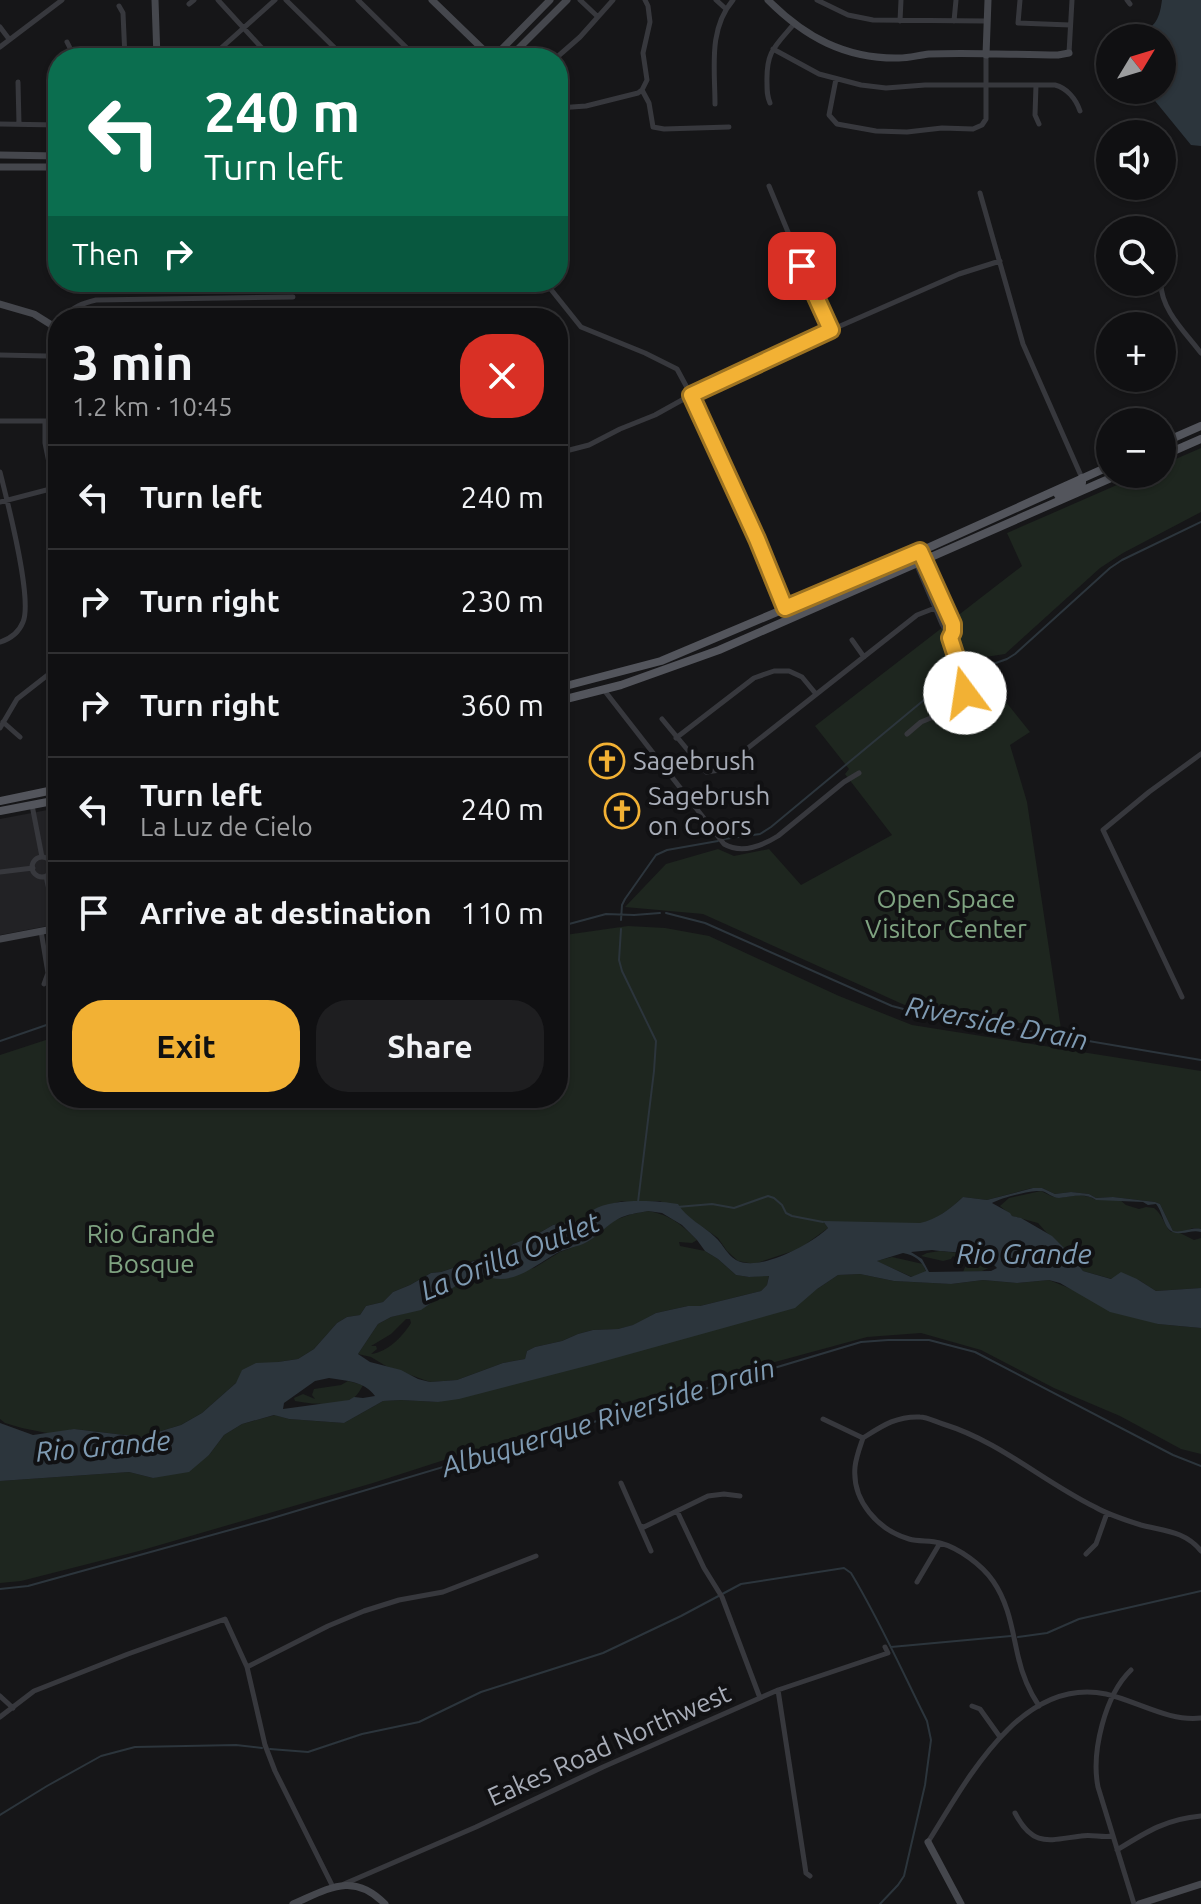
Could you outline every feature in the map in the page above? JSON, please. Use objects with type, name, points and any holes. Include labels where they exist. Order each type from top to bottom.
[{"type":"main road","points":[[1176,437],[1201,426]]},
{"type":"main road","points":[[1176,450],[1201,439]]},
{"type":"main road","points":[[568,699],[604,690],[719,650],[1096,472]]},
{"type":"main road","points":[[1031,513],[1041,503],[1079,485],[1082,478]]},
{"type":"main road","points":[[568,685],[661,661],[785,608],[918,558],[1096,485]]},
{"type":"main road","points":[[0,801],[48,791]]},
{"type":"main road","points":[[0,811],[48,802]]},
{"type":"street","points":[[0,47],[62,0]]},
{"type":"street","points":[[155,0],[157,48]]},
{"type":"street","points":[[218,0],[261,48]]},
{"type":"street","points":[[221,48],[275,0]]},
{"type":"street","points":[[286,0],[335,48]]},
{"type":"street","points":[[358,0],[407,48]]},
{"type":"street","points":[[432,0],[482,48]]},
{"type":"street","points":[[503,48],[550,0]]},
{"type":"street","points":[[519,48],[567,0]]},
{"type":"street","points":[[580,0],[597,16]]},
{"type":"street","points":[[567,48],[613,0]]},
{"type":"street","points":[[568,107],[586,106],[642,90],[647,80],[643,53],[650,22],[645,0]]},
{"type":"street","points":[[716,0],[726,9]]},
{"type":"street","points":[[715,104],[716,31],[733,0]]},
{"type":"street","points":[[768,0],[815,39],[862,55],[897,58],[929,54],[1069,53],[1072,0]]},
{"type":"street","points":[[817,0],[861,19],[986,21]]},
{"type":"street","points":[[900,21],[901,0]]},
{"type":"street","points":[[954,21],[956,0]]},
{"type":"street","points":[[836,79],[829,115],[842,126],[907,132],[942,128],[973,129],[982,125],[986,119],[988,0]]},
{"type":"street","points":[[1020,0],[1018,23],[1070,25]]},
{"type":"street","points":[[119,6],[123,13],[125,48]]},
{"type":"street","points":[[770,103],[767,96],[768,58],[794,24]]},
{"type":"street","points":[[0,27],[9,39]]},
{"type":"street","points":[[67,42],[69,48]]},
{"type":"street","points":[[773,49],[806,68],[861,85],[886,88],[986,84],[1060,86],[1080,111]]},
{"type":"street","points":[[18,82],[19,124]]},
{"type":"street","points":[[1036,85],[1035,115],[1039,124]]},
{"type":"street","points":[[642,90],[649,103],[653,127],[729,127]]},
{"type":"street","points":[[0,124],[48,125]]},
{"type":"street","points":[[0,155],[48,156]]},
{"type":"street","points":[[0,167],[48,167]]},
{"type":"street","points":[[769,186],[831,330]]},
{"type":"street","points":[[980,193],[1023,344],[1082,478]]},
{"type":"street","points":[[568,450],[589,445],[655,415],[831,330],[959,274],[1000,261]]},
{"type":"street","points":[[553,292],[566,308]]},
{"type":"street","points":[[1163,296],[1167,308],[1201,353]]},
{"type":"street","points":[[74,308],[96,300],[293,297]]},
{"type":"street","points":[[0,304],[34,314],[48,322]]},
{"type":"street","points":[[568,311],[581,327],[677,369],[757,539],[785,608]]},
{"type":"street","points":[[0,355],[48,356]]},
{"type":"street","points":[[0,421],[45,421],[48,455]]},
{"type":"street","points":[[0,472],[3,501],[26,601],[23,623],[8,639],[0,642]]},
{"type":"street","points":[[3,501],[48,490]]},
{"type":"street","points":[[907,734],[921,722],[955,708],[965,693],[950,638],[935,608],[918,558]]},
{"type":"street","points":[[918,558],[953,624],[950,638]]},
{"type":"street","points":[[662,719],[706,772],[720,770],[917,615],[935,608]]},
{"type":"street","points":[[852,640],[864,657]]},
{"type":"street","points":[[676,738],[754,678],[774,671],[789,671],[802,677],[816,694]]},
{"type":"street","points":[[20,737],[2,725],[17,699],[48,675]]},
{"type":"street","points":[[604,690],[724,844],[737,850],[768,843],[859,773]]},
{"type":"street","points":[[1182,997],[1103,830],[1201,754]]},
{"type":"street","points":[[32,805],[42,857]]},
{"type":"street","points":[[42,857],[48,860]]},
{"type":"street","points":[[33,868],[35,861],[42,857]]},
{"type":"street","points":[[0,872],[33,868]]},
{"type":"street","points":[[33,868],[38,875],[46,876],[48,885]]},
{"type":"street","points":[[0,939],[48,930]]},
{"type":"street","points":[[41,931],[48,973],[44,984]]},
{"type":"street","points":[[1039,1706],[1023,1675],[1003,1596],[990,1577],[974,1562],[940,1543],[910,1539],[892,1532],[875,1519],[863,1503],[857,1491],[855,1464],[863,1438],[891,1420],[921,1417],[968,1431],[1107,1513],[1181,1534],[1200,1549]]},
{"type":"street","points":[[823,1419],[863,1438]]},
{"type":"street","points":[[621,1483],[651,1551]]},
{"type":"street","points":[[640,1526],[644,1527],[708,1496],[740,1496]]},
{"type":"street","points":[[677,1511],[704,1568],[722,1597],[760,1698]]},
{"type":"street","points":[[1086,1554],[1096,1544],[1107,1513]]},
{"type":"street","points":[[917,1582],[940,1543]]},
{"type":"street","points":[[247,1667],[364,1611],[399,1600],[443,1592],[536,1556]]},
{"type":"street","points":[[0,1717],[34,1691],[225,1619],[247,1667],[265,1745],[275,1771],[333,1887]]},
{"type":"street","name":"Eakes Road Northwest","points":[[343,1884],[778,1690],[888,1653],[885,1647]]},
{"type":"street","points":[[1131,1670],[1112,1696],[1097,1747],[1095,1767],[1117,1850],[1137,1904],[1201,1884]]},
{"type":"street","points":[[778,1690],[806,1873],[810,1876]]},
{"type":"street","points":[[961,1904],[928,1842],[975,1768],[1000,1737],[1039,1706],[1062,1696],[1099,1693],[1180,1717],[1201,1718]]},
{"type":"street","points":[[0,1696],[13,1708]]},
{"type":"street","points":[[972,1706],[980,1709],[1000,1737]]},
{"type":"street","points":[[1015,1813],[1023,1826],[1041,1839],[1057,1841],[1082,1835],[1113,1836]]},
{"type":"street","points":[[1117,1850],[1155,1827],[1201,1816]]},
{"type":"street","points":[[293,1904],[343,1884],[369,1891],[385,1904]]},
{"type":"shaded area","points":[[48,810],[48,926],[0,935],[0,819]]},
{"type":"green space","name":"Open Space Visitor Center","points":[[1201,448],[1201,512],[1100,568],[1005,654],[979,658],[986,677],[1030,732],[1010,745],[1027,802],[1061,1029],[909,1007],[703,914],[625,907],[666,864],[718,849],[734,856],[769,849],[801,885],[892,835],[845,774],[849,769],[815,726],[1022,566],[1007,533],[1110,488],[1176,488],[1176,459]]},
{"type":"green space","name":"Rio Grande Bosque","points":[[628,926],[665,928],[709,936],[839,996],[912,1025],[1201,1071],[1201,1229],[1193,1228],[1180,1233],[1194,1240],[1201,1238],[1201,1288],[1156,1291],[1137,1279],[1112,1279],[1083,1271],[1038,1223],[1012,1216],[1000,1206],[1009,1198],[1041,1191],[1058,1198],[1079,1195],[1096,1200],[1120,1200],[1139,1209],[1154,1208],[1171,1232],[1179,1232],[1173,1231],[1160,1204],[1155,1202],[1096,1198],[1071,1192],[1055,1194],[1042,1188],[987,1200],[963,1197],[938,1217],[920,1224],[824,1222],[828,1228],[799,1249],[754,1264],[738,1261],[718,1238],[660,1201],[622,1201],[591,1211],[584,1220],[553,1225],[507,1249],[431,1273],[393,1292],[383,1302],[366,1306],[360,1315],[337,1323],[314,1349],[298,1359],[278,1362],[236,1383],[202,1413],[181,1425],[141,1437],[74,1429],[52,1434],[22,1428],[0,1419],[0,1055],[48,1039],[48,1108],[568,1108],[568,935]]},
{"type":"green space","points":[[648,1211],[670,1218],[697,1240],[692,1243],[679,1242],[680,1246],[705,1251],[736,1275],[769,1275],[767,1285],[761,1291],[656,1313],[634,1325],[593,1330],[535,1347],[527,1351],[525,1359],[503,1363],[457,1380],[430,1382],[358,1354],[378,1324],[391,1317],[421,1309],[460,1283],[467,1284],[483,1275],[534,1268],[560,1252],[587,1242],[615,1220]],"holes":[[[410,1319],[411,1323],[394,1343],[371,1354],[377,1349],[371,1346]]]},
{"type":"green space","points":[[940,1251],[968,1254],[992,1262],[991,1267],[963,1272],[966,1265],[953,1256],[943,1261],[921,1256]]},
{"type":"green space","points":[[892,1257],[923,1264],[926,1272],[912,1277],[876,1261]]},
{"type":"green space","points":[[860,1274],[894,1281],[951,1284],[983,1280],[1017,1283],[1049,1280],[1158,1324],[1201,1328],[1201,1454],[1181,1449],[1120,1416],[1054,1388],[981,1350],[921,1333],[867,1337],[612,1406],[373,1483],[139,1551],[21,1581],[0,1583],[0,1481],[129,1472],[153,1478],[209,1455],[224,1435],[242,1424],[275,1415],[344,1423],[383,1401],[438,1402],[817,1289],[838,1275]]},
{"type":"green space","points":[[348,1381],[363,1385],[349,1400],[329,1404],[295,1401],[294,1398],[303,1394],[315,1399],[312,1395],[314,1389]]},
{"type":"water","points":[[1162,0],[1201,0],[1201,146],[1191,145],[1176,127],[1176,120],[1171,120],[1158,104],[1176,104],[1176,24],[1153,24]]},
{"type":"water","name":"Rio Grande","points":[[1042,1188],[1055,1194],[1071,1192],[1096,1198],[1113,1197],[1160,1204],[1173,1231],[1201,1229],[1201,1232],[1171,1231],[1156,1204],[1143,1202],[1096,1200],[1082,1196],[1059,1198],[1036,1191],[992,1203],[1052,1236],[1083,1271],[1111,1279],[1121,1272],[1156,1291],[1201,1288],[1201,1328],[1158,1324],[1110,1312],[1060,1283],[1049,1280],[1017,1283],[983,1280],[951,1284],[894,1281],[860,1274],[838,1275],[795,1308],[459,1399],[438,1402],[383,1401],[344,1423],[274,1415],[242,1424],[224,1435],[209,1455],[189,1472],[153,1478],[129,1472],[0,1481],[0,1423],[33,1435],[74,1429],[141,1437],[181,1425],[202,1413],[236,1383],[242,1370],[256,1363],[298,1359],[314,1349],[337,1323],[360,1315],[366,1306],[383,1302],[393,1292],[431,1273],[507,1250],[513,1244],[553,1225],[584,1220],[592,1211],[611,1203],[678,1204],[733,1258],[758,1263],[810,1242],[828,1228],[823,1221],[920,1223],[943,1213],[963,1197],[987,1200]],"holes":[[[648,1211],[662,1213],[682,1225],[705,1251],[736,1275],[769,1276],[767,1285],[761,1291],[656,1313],[633,1325],[593,1330],[535,1347],[527,1351],[525,1359],[503,1363],[457,1380],[430,1382],[418,1379],[401,1370],[370,1362],[358,1354],[378,1324],[391,1317],[421,1310],[460,1283],[467,1284],[483,1275],[503,1279],[522,1274],[557,1253],[587,1242],[618,1219]],[[932,1250],[967,1254],[984,1258],[997,1268],[991,1271],[929,1272],[922,1259],[911,1252]],[[903,1253],[918,1259],[926,1271],[911,1277],[877,1261]],[[329,1378],[355,1382],[375,1396],[283,1409],[284,1403],[315,1381]]]},
{"type":"waterway","points":[[724,839],[760,834],[771,827],[948,680],[1007,659],[1110,568],[1201,522]]},
{"type":"waterway","points":[[621,920],[625,899],[656,855],[667,850],[718,841]]},
{"type":"waterway","points":[[568,924],[606,914],[660,913]]},
{"type":"waterway","name":"Riverside Drain","points":[[666,913],[705,923],[892,1006],[1201,1060]]},
{"type":"waterway","name":"La Orilla Outlet","points":[[621,929],[619,960],[622,971],[656,1041],[638,1202]]},
{"type":"waterway","points":[[0,1041],[48,1024]]},
{"type":"waterway","points":[[677,1207],[712,1204],[734,1208],[768,1196],[792,1216],[823,1222]]},
{"type":"waterway","name":"Albuquerque Riverside Drain","points":[[0,1589],[28,1586],[266,1520],[861,1342],[929,1340],[975,1352],[1173,1455],[1201,1466]]},
{"type":"waterway","points":[[270,1749],[308,1752],[362,1734],[419,1722],[481,1692],[603,1653],[741,1584],[844,1568],[851,1573],[881,1628],[927,1721],[931,1740],[925,1785],[904,1876],[880,1904]]},
{"type":"waterway","points":[[1018,1637],[1047,1633],[1079,1619],[1201,1591]]},
{"type":"waterway","points":[[891,1647],[1011,1636]]},
{"type":"waterway","points":[[0,1815],[101,1756],[135,1747],[236,1745],[262,1748]]},
{"type":"place","name":"Sagebrush","points":[[607,761]]},
{"type":"place","name":"Sagebrush on Coors","points":[[622,811]]},
{"type":"route","points":[[802,266],[831,330],[691,395],[785,608],[920,551],[953,624],[950,638],[965,693]]}]
